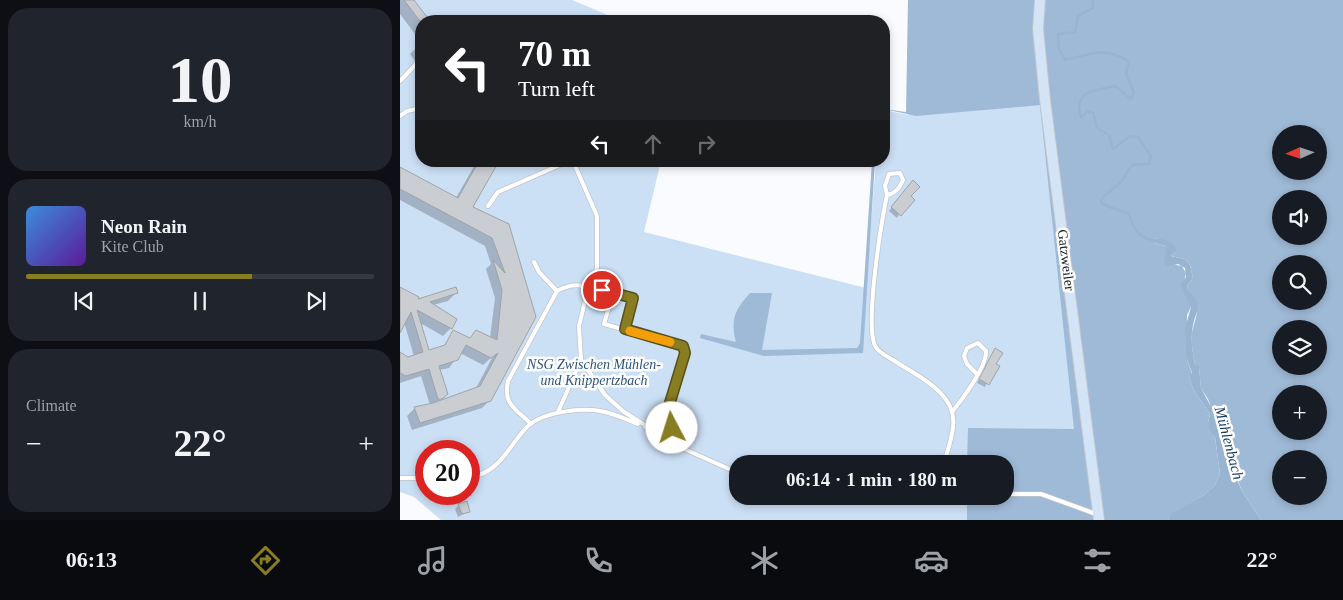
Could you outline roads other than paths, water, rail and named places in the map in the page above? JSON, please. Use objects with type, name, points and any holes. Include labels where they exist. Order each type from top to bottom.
[{"type":"street","name":"Gatzweiler","points":[[1040,0],[1038,29],[1041,65],[1098,517]]},
{"type":"lane","points":[[400,81],[415,65]]},
{"type":"lane","points":[[400,116],[406,111],[415,109]]},
{"type":"lane","points":[[488,206],[498,192],[557,167]]},
{"type":"lane","points":[[574,167],[597,216],[598,268],[588,289],[579,326],[582,360],[605,395],[624,412],[645,427],[682,448],[729,469]]},
{"type":"lane","points":[[887,195],[892,194],[900,186],[903,180],[900,173],[889,174],[885,186],[887,195],[872,313],[874,344],[881,353],[929,382],[947,401],[952,412],[954,425],[946,455]]},
{"type":"lane","points":[[534,262],[539,272],[557,291]]},
{"type":"lane","points":[[531,424],[509,403],[505,394],[508,381],[557,291],[568,286],[584,286],[588,289],[613,292],[633,298],[625,329]]},
{"type":"lane","points":[[613,292],[604,324],[683,346],[685,353],[668,409],[662,416],[645,427]]},
{"type":"lane","points":[[952,412],[977,374],[986,355],[983,347],[978,343],[967,348],[964,356],[966,364],[977,374]]},
{"type":"lane","points":[[558,412],[582,360]]},
{"type":"lane","points":[[668,409],[672,428],[682,448]]},
{"type":"lane","points":[[480,475],[495,468],[531,424],[546,415],[558,412],[604,412],[645,427]]},
{"type":"lane","points":[[400,478],[415,478]]},
{"type":"lane","points":[[1014,494],[1041,494],[1098,517]]},
{"type":"waterway","name":"Mühlenbach","points":[[1093,0],[1093,8],[1078,16],[1075,32],[1058,34],[1059,49],[1065,60],[1090,54],[1105,53],[1113,54],[1129,62],[1126,73],[1134,93],[1131,99],[1115,86],[1088,93],[1083,97],[1079,108],[1081,117],[1087,112],[1093,112],[1097,128],[1109,135],[1113,149],[1130,136],[1138,137],[1151,156],[1149,164],[1132,165],[1120,183],[1103,197],[1101,202],[1129,214],[1136,230],[1152,240]]},
{"type":"park label","name":"NSG Zwischen Mühlen- und Knippertzbach","points":[[594,372]]}]
